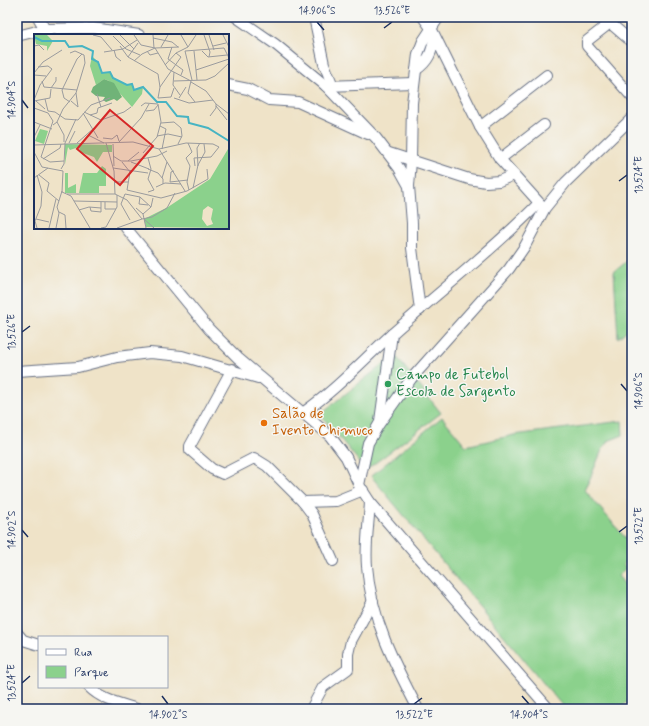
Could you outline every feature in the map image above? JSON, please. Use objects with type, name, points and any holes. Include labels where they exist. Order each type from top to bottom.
[{"type":"street","points":[[38,17],[47,32]]},
{"type":"street","points":[[236,17],[275,44],[329,86],[389,153],[409,186]]},
{"type":"street","points":[[314,17],[329,86]]},
{"type":"street","points":[[423,17],[433,33],[480,127],[500,159],[542,206]]},
{"type":"street","points":[[420,310],[412,248],[412,223],[409,186],[413,83],[423,41],[433,33],[439,17]]},
{"type":"street","points":[[632,42],[606,20],[587,42],[587,46],[632,97]]},
{"type":"street","points":[[17,36],[93,28],[132,34]]},
{"type":"street","points":[[480,127],[547,76]]},
{"type":"street","points":[[329,86],[413,83]]},
{"type":"street","points":[[229,85],[248,89],[269,100],[298,102],[376,138]]},
{"type":"street","points":[[304,412],[329,394],[392,334],[542,206],[632,118]]},
{"type":"street","points":[[500,159],[544,125]]},
{"type":"street","points":[[389,153],[468,179],[486,182],[499,181],[514,175]]},
{"type":"street","points":[[361,488],[368,443],[379,424],[416,373],[509,269],[525,246],[542,206]]},
{"type":"street","points":[[127,229],[209,329],[262,379],[304,412],[330,436],[346,457],[361,488],[370,502],[549,709]]},
{"type":"street","points":[[379,424],[392,334]]},
{"type":"street","points":[[17,371],[78,367],[117,357],[150,353],[182,356],[232,369],[262,379]]},
{"type":"street","points":[[232,369],[190,446],[190,450],[212,469],[222,474],[247,460],[254,458],[267,466],[303,502],[312,514],[333,561]]},
{"type":"street","points":[[303,502],[336,501],[361,488]]},
{"type":"street","points":[[370,502],[367,566],[377,620],[390,656],[418,709]]},
{"type":"street","points":[[312,709],[323,687],[348,669],[348,654],[351,641],[373,601]]},
{"type":"street","points":[[17,633],[23,640],[38,645]]},
{"type":"street","points":[[90,688],[102,697],[136,709]]},
{"type":"green space","points":[[632,257],[632,326],[618,338],[614,272]]},
{"type":"green space","name":"Campo de Futebol Escola de Sargento","points":[[395,355],[441,413],[366,470],[320,414]]},
{"type":"green space","points":[[442,417],[466,446],[514,435],[622,421],[623,435],[608,441],[602,450],[585,490],[632,546],[632,556],[623,564],[626,568],[618,576],[632,593],[632,604],[627,608],[632,613],[632,617],[627,621],[632,627],[632,698],[619,709],[565,709],[371,476]]},
{"type":"place","name":"Campo de Futebol Escola de Sargento","points":[[388,384]]},
{"type":"place","name":"Salão de Ivento Chimuco","points":[[264,423]]}]
